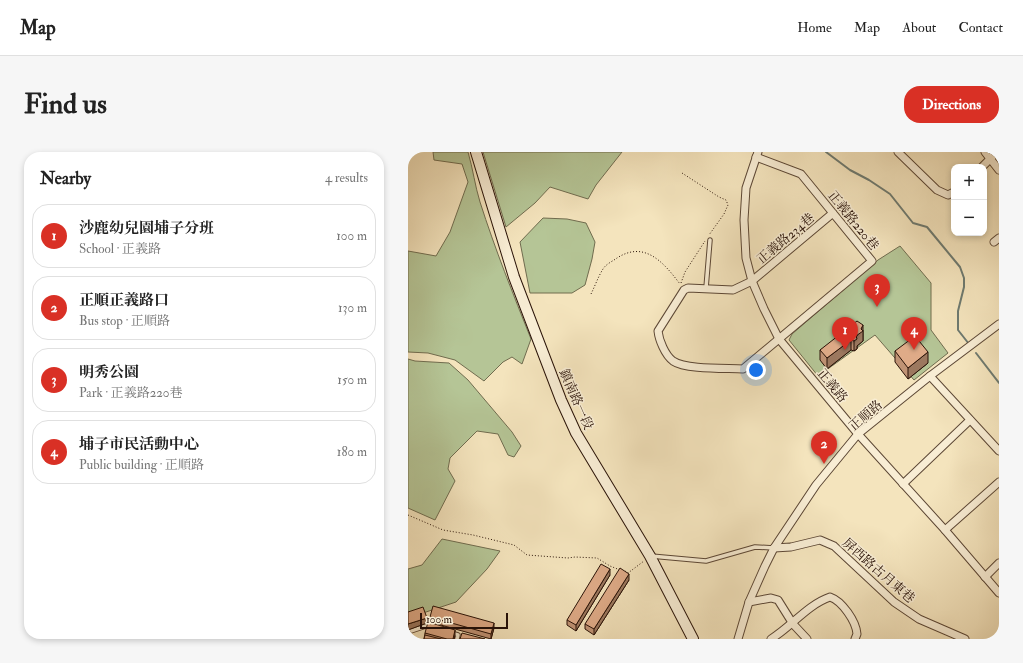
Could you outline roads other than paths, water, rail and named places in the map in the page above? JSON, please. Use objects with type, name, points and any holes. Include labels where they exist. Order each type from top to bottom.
[{"type":"street","name":"鎮南路一段","points":[[476,152],[514,276],[561,400],[576,433],[650,556],[693,639]]},
{"type":"street","points":[[985,152],[999,170]]},
{"type":"street","points":[[985,164],[997,152]]},
{"type":"street","points":[[902,153],[937,190],[951,193]]},
{"type":"street","name":"正義路220巷","points":[[757,154],[801,174],[872,261],[779,339]]},
{"type":"street","name":"正義路","points":[[757,154],[746,188],[744,220],[746,258],[752,281],[779,339],[858,434],[945,530],[999,593]]},
{"type":"street","name":"正義路234巷","points":[[779,339],[743,369],[684,366],[672,360],[660,341],[658,331],[684,290],[688,288],[733,290],[752,281],[834,213]]},
{"type":"street","name":"正順路","points":[[738,639],[749,602],[774,548],[816,485],[858,434],[930,376],[999,324]]},
{"type":"street","points":[[930,376],[999,451]]},
{"type":"street","points":[[903,484],[970,420]]},
{"type":"street","points":[[945,530],[999,482]]},
{"type":"street","name":"屏西路古月東巷","points":[[774,548],[791,548],[820,540],[834,546],[894,602],[919,619],[965,639]]},
{"type":"street","points":[[985,577],[999,563]]},
{"type":"street","points":[[771,639],[822,599],[830,597],[836,599],[854,621],[857,634],[855,639]]},
{"type":"street","points":[[749,602],[771,598],[778,600],[792,624],[807,639]]},
{"type":"lane","points":[[706,289],[710,240]]},
{"type":"lane","points":[[650,556],[706,561],[755,547],[774,548]]},
{"type":"lane","points":[[408,632],[426,626],[439,629]]},
{"type":"lane","points":[[445,631],[457,637],[465,637]]},
{"type":"waterway","points":[[826,152],[850,170],[869,180],[890,194],[913,223],[927,227],[960,267],[964,278],[964,287],[958,311],[958,330],[969,344]]},
{"type":"waterway","points":[[976,353],[999,383]]},
{"type":"place","name":"明秀公園","points":[[877,307]]},
{"type":"place","name":"沙鹿幼兒園埔子分班","points":[[845,350]]},
{"type":"place","name":"埔子市民活動中心","points":[[914,350]]},
{"type":"place","name":"正順正義路口","points":[[824,464]]}]
